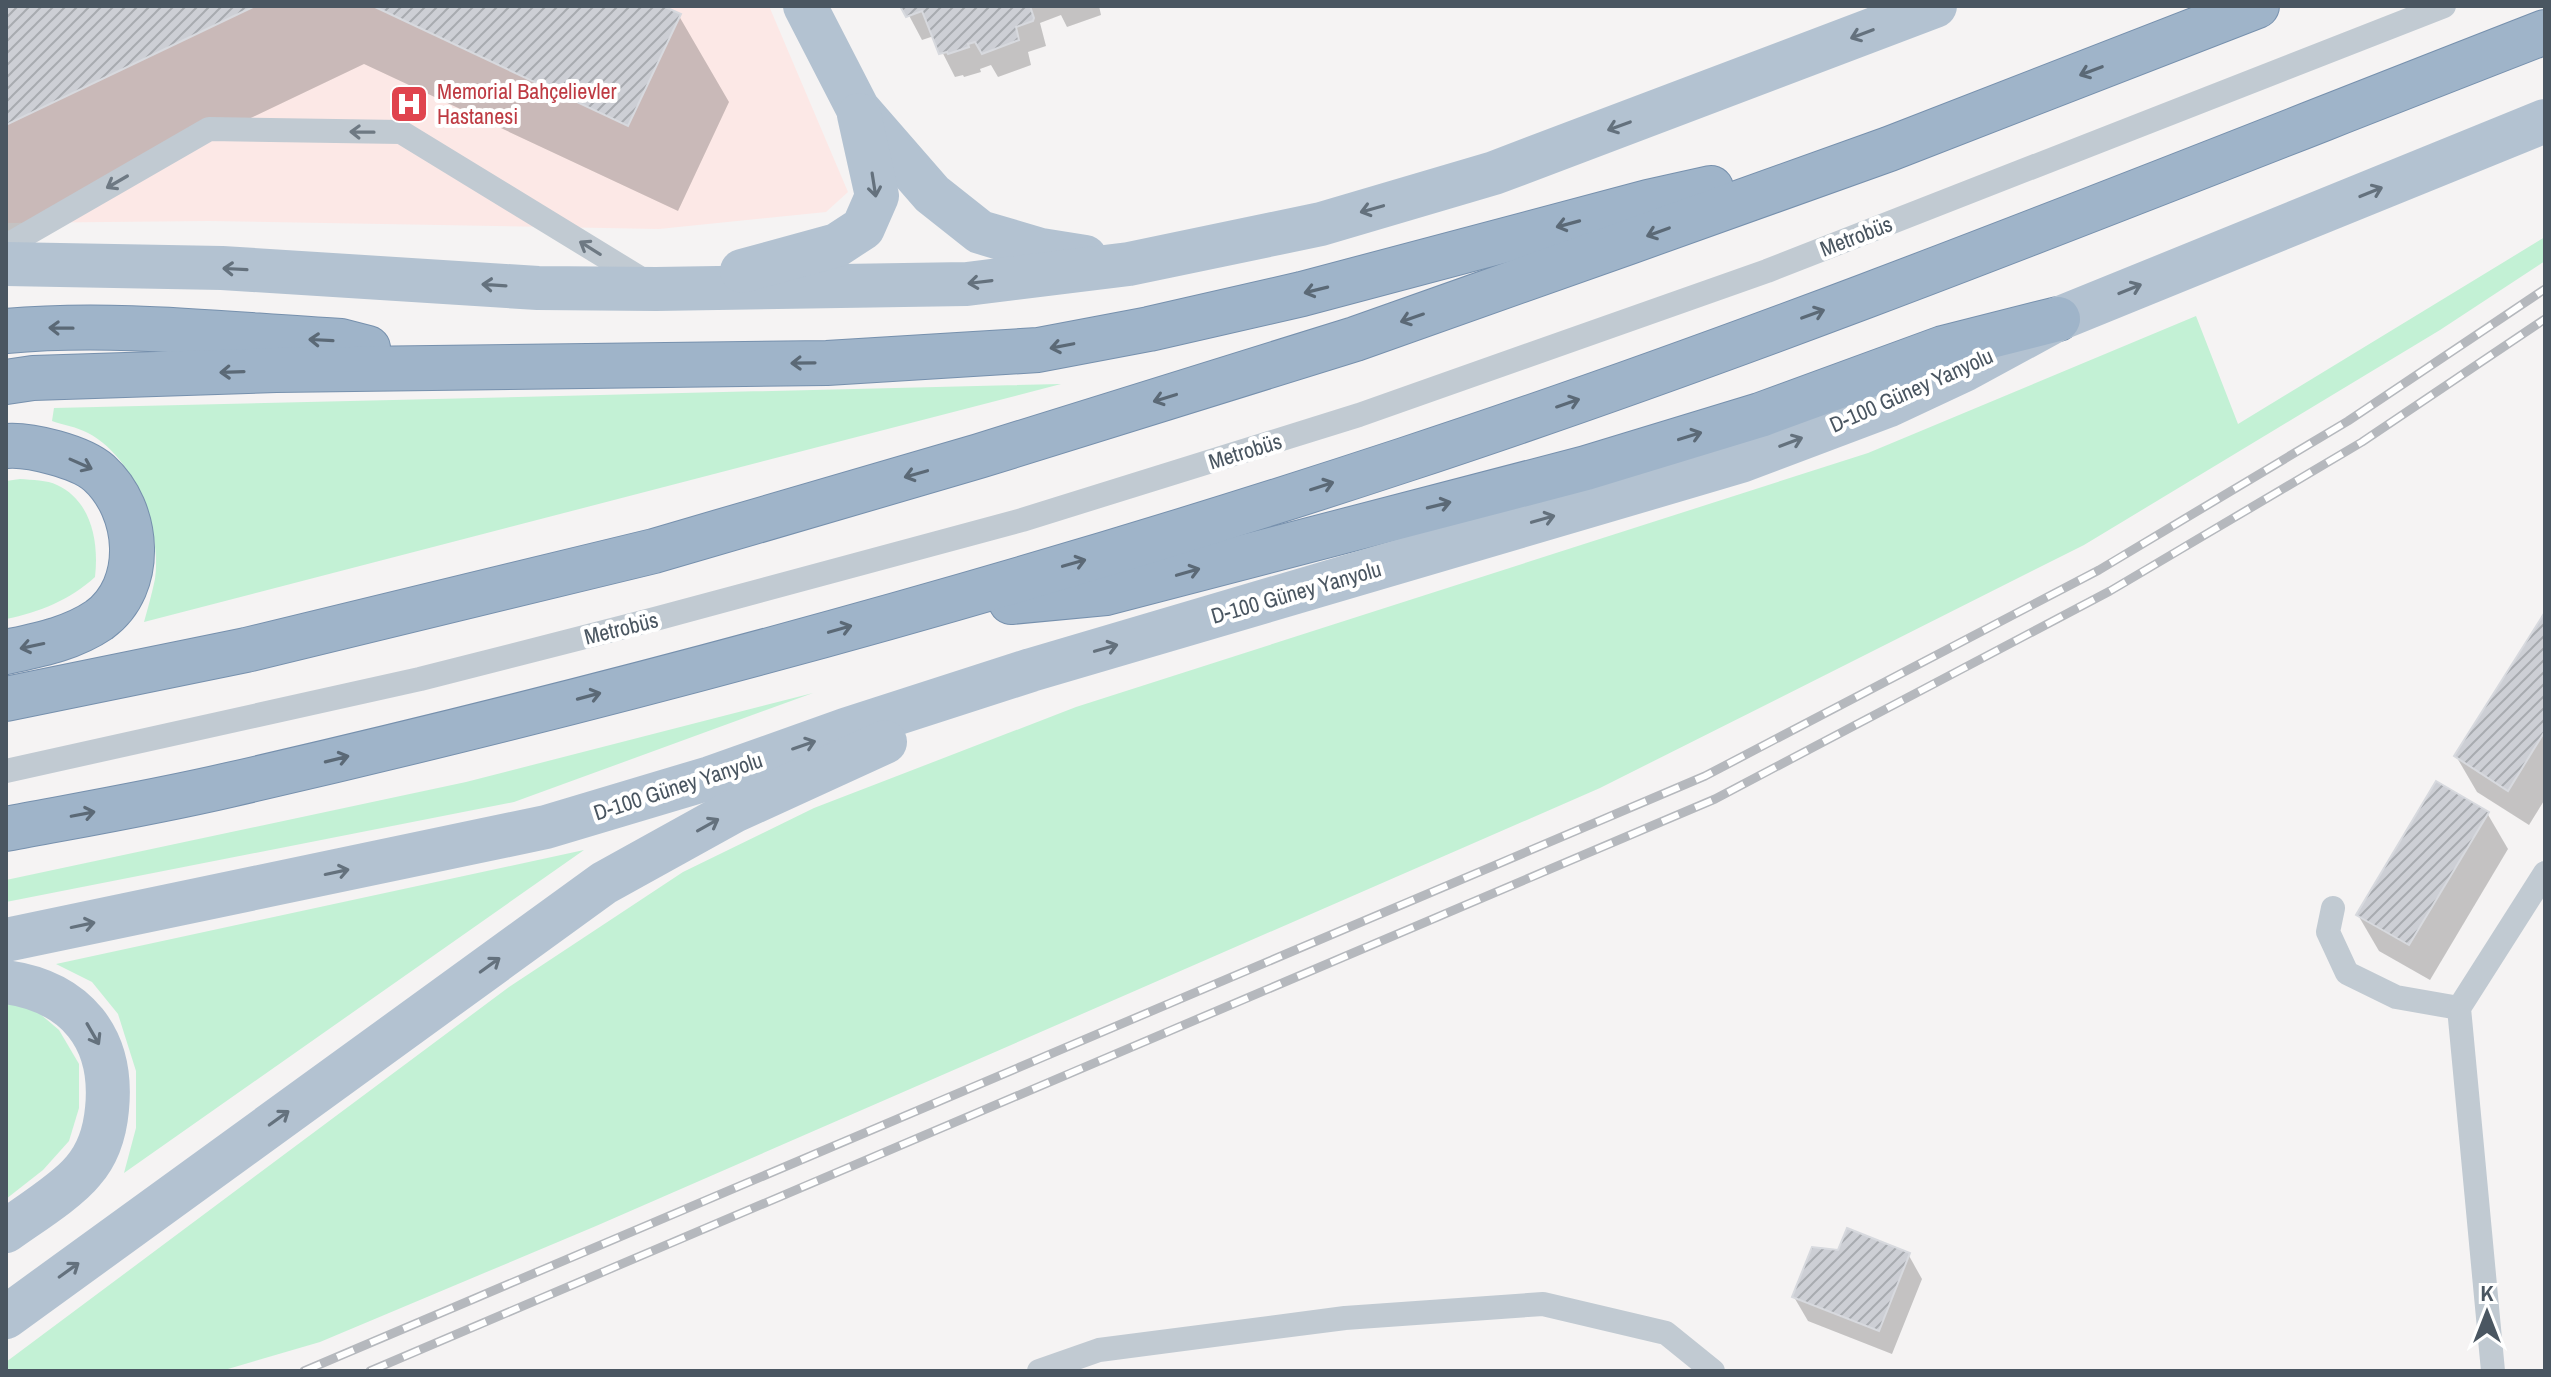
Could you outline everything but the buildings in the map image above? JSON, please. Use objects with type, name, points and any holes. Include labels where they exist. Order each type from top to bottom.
[{"type":"highway","points":[[2164,43],[2217,6]]},
{"type":"highway","points":[[6,699],[246,650],[654,551],[964,460],[1355,339],[1889,149],[2257,6]]},
{"type":"highway","points":[[6,829],[223,786],[478,725],[716,663],[1176,533],[1365,473],[1663,369],[2013,239],[2545,32]]},
{"type":"highway","points":[[6,382],[120,375],[827,363],[1038,350],[1149,329],[1302,294],[1648,202],[1889,149]]},
{"type":"highway","points":[[945,600],[1009,602],[1106,593],[1166,578],[1586,468],[1760,415],[1943,348],[2058,319]]},
{"type":"highway","points":[[6,331],[134,329],[341,341],[394,355],[422,369]]},
{"type":"highway","points":[[6,446],[53,451],[98,472],[119,498],[129,525],[132,552],[129,580],[117,602],[100,619],[73,634],[45,644],[6,652]]},
{"type":"main road","points":[[805,6],[858,109],[932,194],[980,232],[1041,250],[1129,264]]},
{"type":"main road","points":[[6,264],[222,268],[538,288],[656,289],[967,284],[1129,264],[1321,224],[1494,173],[1935,6]]},
{"type":"main road","points":[[656,289],[769,265],[837,245],[863,228],[877,196],[858,109]]},
{"type":"main road","name":"D-100 Güney Yanyolu","points":[[6,940],[546,827],[710,778],[845,730],[1031,670],[1741,461],[1887,406],[1966,369],[2058,319],[2545,121]]},
{"type":"main road","points":[[6,1317],[604,883],[734,811],[827,770],[1031,670]]},
{"type":"main road","points":[[6,982],[48,993],[72,1008],[91,1027],[104,1055],[109,1087],[106,1123],[98,1147],[83,1171],[6,1231]]},
{"type":"lane","name":"Metrobüs","points":[[6,771],[420,679],[655,619],[1022,520],[1286,438],[1767,271],[2444,6]]},
{"type":"lane","points":[[6,246],[209,129],[401,132],[656,289]]},
{"type":"lane","points":[[2493,1371],[2459,1008],[2545,873]]},
{"type":"lane","points":[[2333,908],[2328,932],[2347,973],[2396,997],[2459,1008]]},
{"type":"lane","points":[[1039,1371],[1099,1350],[1345,1318],[1543,1304],[1666,1333],[1713,1371]]},
{"type":"shaded area","name":"Memorial Bahçelievler Hastanesi","points":[[6,6],[769,6],[848,192],[826,212],[659,229],[209,221],[6,223]]},
{"type":"green space","points":[[2545,237],[2545,261],[2440,330],[2084,545],[1600,788],[596,1226],[320,1342],[221,1371],[6,1371],[6,1362],[509,987],[683,872],[814,808],[1076,707],[1868,453],[2196,316],[2238,424]]},
{"type":"green space","points":[[1061,384],[144,622],[155,579],[156,559],[149,517],[141,496],[119,459],[104,444],[84,431],[52,421],[54,408]]},
{"type":"green space","points":[[20,479],[53,483],[78,501],[91,524],[94,537],[95,577],[54,604],[6,619],[6,481]]},
{"type":"green space","points":[[813,693],[514,802],[6,902],[6,880],[466,782]]},
{"type":"green space","points":[[584,850],[124,1173],[136,1128],[136,1071],[118,1014],[92,982],[56,964]]},
{"type":"green space","points":[[6,998],[33,1008],[59,1030],[79,1064],[79,1108],[69,1141],[43,1170],[6,1199]]},
{"type":"railway","points":[[304,1371],[1705,776],[2099,570],[2348,421],[2545,289]]},
{"type":"railway","points":[[370,1371],[1715,799],[2110,591],[2362,442],[2545,319]]},
{"type":"place","name":"Memorial Bahçelievler Hastanesi","points":[[409,104]]}]
